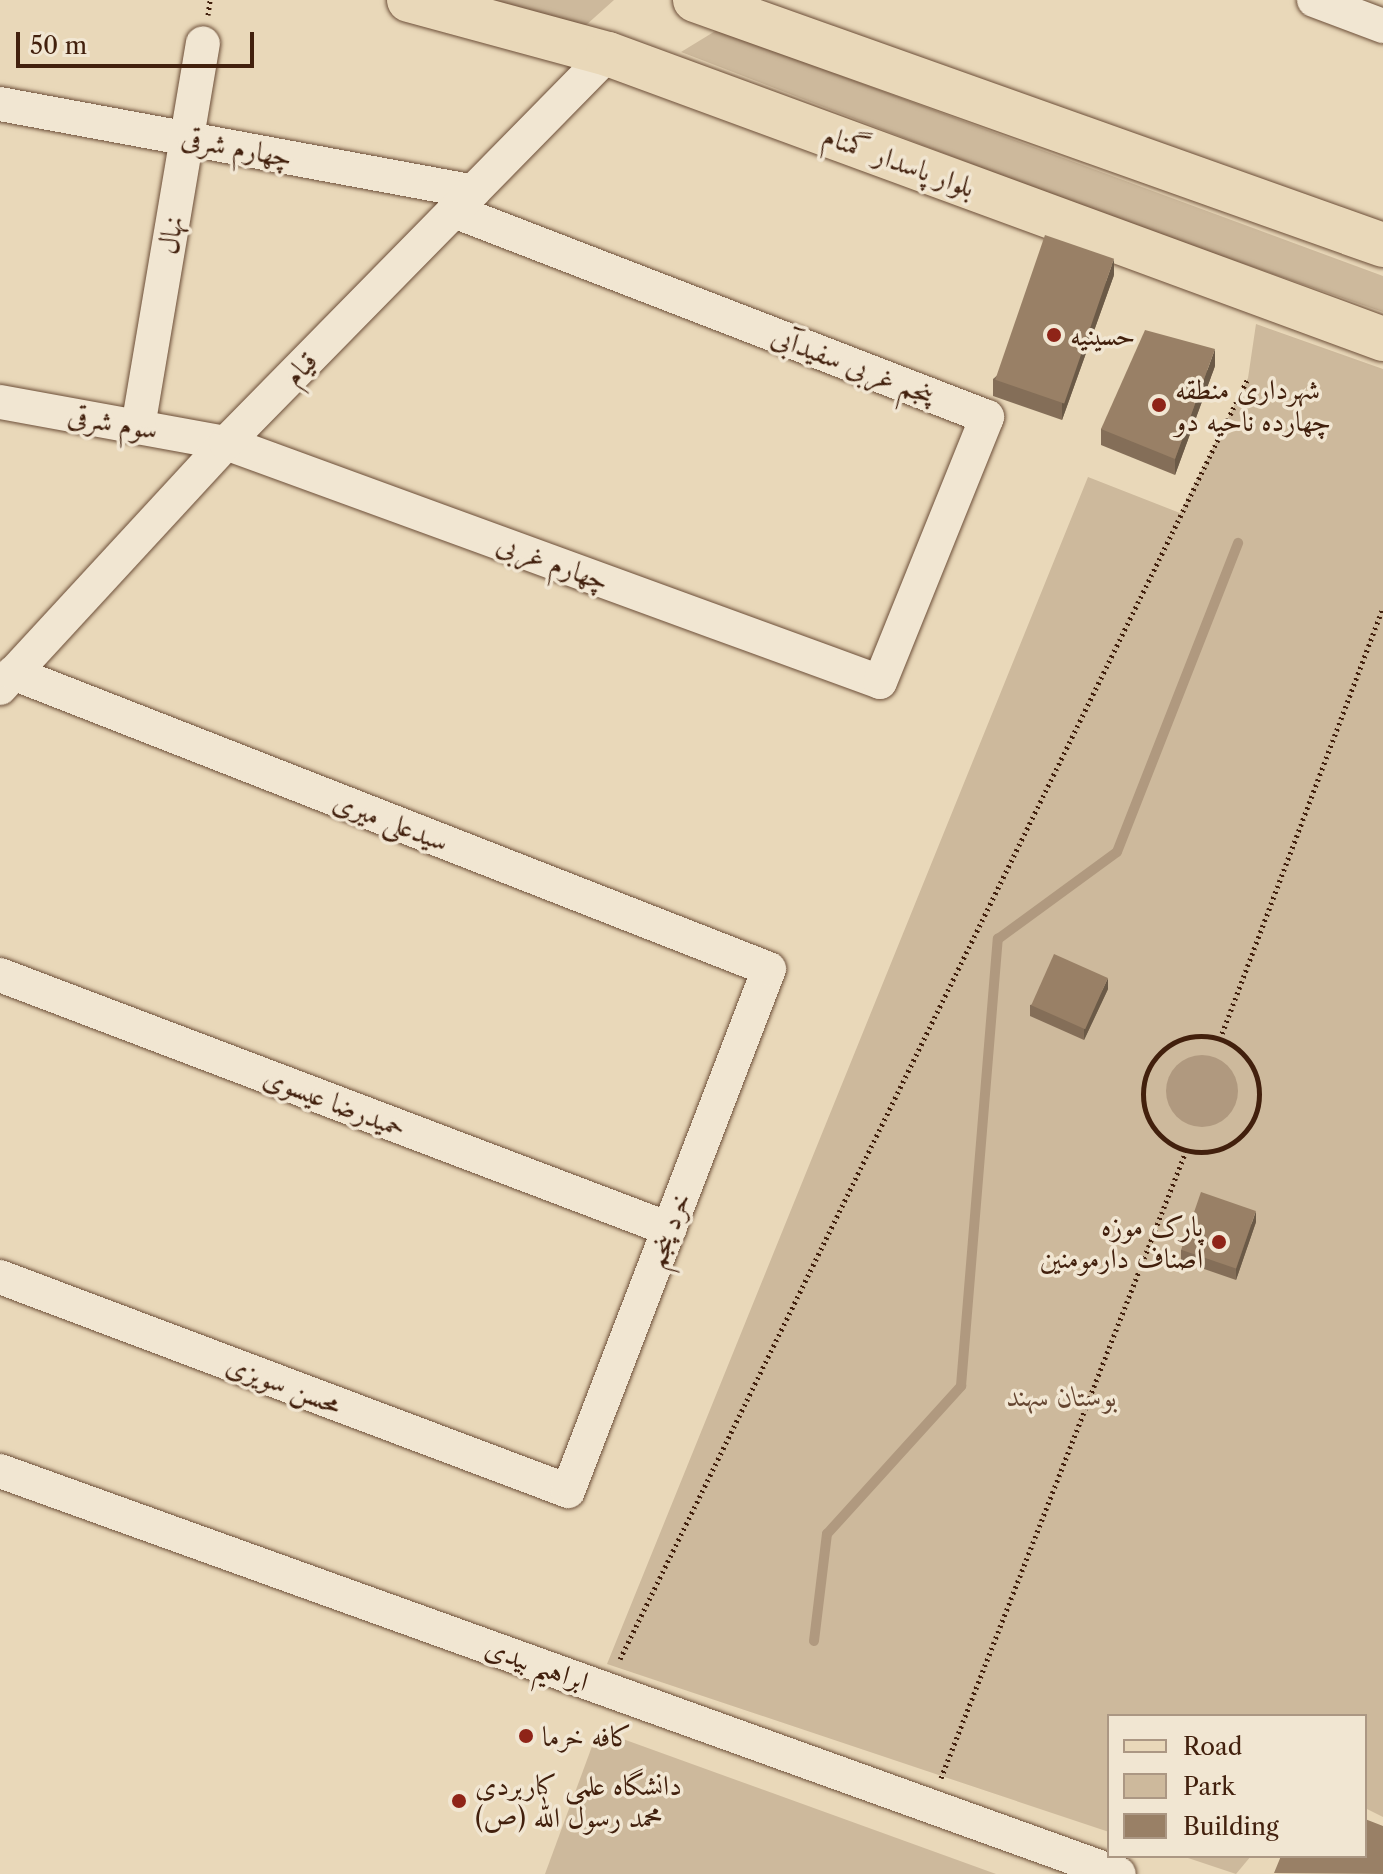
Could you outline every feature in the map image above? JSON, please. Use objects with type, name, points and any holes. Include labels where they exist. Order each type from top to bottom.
[{"type":"main road","name":"بلوار پاسدار گمنام","points":[[409,0],[608,54],[1383,339]]},
{"type":"main road","points":[[695,0],[1383,245]]},
{"type":"street","points":[[1314,0],[1383,26]]},
{"type":"street","name":"نهال","points":[[138,427],[203,43]]},
{"type":"street","name":"قیام","points":[[7,680],[226,443],[608,54]]},
{"type":"street","name":"چهارم شرقی","points":[[0,104],[187,137],[463,201]]},
{"type":"street","name":"پنجم غربی سفیدآبی","points":[[463,201],[987,417],[880,682]]},
{"type":"street","name":"سوم شرقی","points":[[0,402],[226,443]]},
{"type":"street","name":"چهارم غربی","points":[[226,443],[880,682]]},
{"type":"street","name":"سیدعلی میری","points":[[7,680],[769,969]]},
{"type":"street","name":"خرد پنجم","points":[[568,1491],[769,969]]},
{"type":"street","name":"حمیدرضا عیسوی","points":[[0,975],[669,1229]]},
{"type":"street","name":"محسن سویزی","points":[[0,1277],[568,1491]]},
{"type":"street","name":"ابراهیم بیدی","points":[[0,1471],[931,1805],[1073,1865],[1119,1874]]},
{"type":"path","points":[[606,1688],[1248,378]]},
{"type":"path","points":[[1220,1039],[1383,608]]},
{"type":"path","points":[[1201,1035],[1220,1039],[1250,1063],[1259,1101],[1247,1128],[1225,1148],[1186,1151],[1155,1130],[1145,1114],[1145,1077],[1166,1047],[1201,1035]]},
{"type":"path","points":[[931,1805],[1186,1151]]},
{"type":"green space","points":[[491,0],[614,0],[585,26]]},
{"type":"green space","points":[[717,30],[1383,276],[1383,312],[1117,220],[681,52]]},
{"type":"green space","name":"بوستان سهند","points":[[1256,324],[1383,369],[1383,1817],[1367,1809],[1367,1714],[1107,1714],[1107,1831],[607,1664],[1088,477],[1180,513],[1248,378]]},
{"type":"green space","points":[[598,1730],[996,1874],[545,1874]]},
{"type":"green space","points":[[1188,1858],[1249,1858],[1236,1874]]},
{"type":"shaded area","points":[[1202,1055],[1222,1061],[1232,1071],[1238,1091],[1232,1111],[1222,1121],[1202,1127],[1182,1121],[1172,1111],[1166,1091],[1172,1071],[1182,1061]]},
{"type":"building","name":"حسینیه","points":[[1045,235],[1114,259],[1064,403],[995,380]]},
{"type":"building","name":"شهرداری منطقه چهارده ناحیه دو","points":[[1145,330],[1215,349],[1175,459],[1101,429]]},
{"type":"building","points":[[1054,954],[1108,978],[1085,1029],[1031,1005]]},
{"type":"building","name":"پارک موزه اصناف دارمومنین","points":[[1201,1192],[1256,1211],[1236,1269],[1181,1250]]},
{"type":"building","points":[[1367,1820],[1383,1826],[1383,1874],[1274,1873],[1280,1858],[1367,1858]]},
{"type":"waterway","points":[[814,1641],[827,1534],[961,1386],[998,939],[1117,852],[1238,543]]},
{"type":"place","name":"حسینیه","points":[[1054,335]]},
{"type":"place","name":"شهرداری منطقه چهارده ناحیه دو","points":[[1159,405]]},
{"type":"place","name":"پارک موزه اصناف دارمومنین","points":[[1219,1242]]},
{"type":"place","name":"کافه خرما","points":[[526,1736]]},
{"type":"place","name":"دانشگاه علمی کاربردی محمد رسول الله (ص)","points":[[459,1801]]}]
